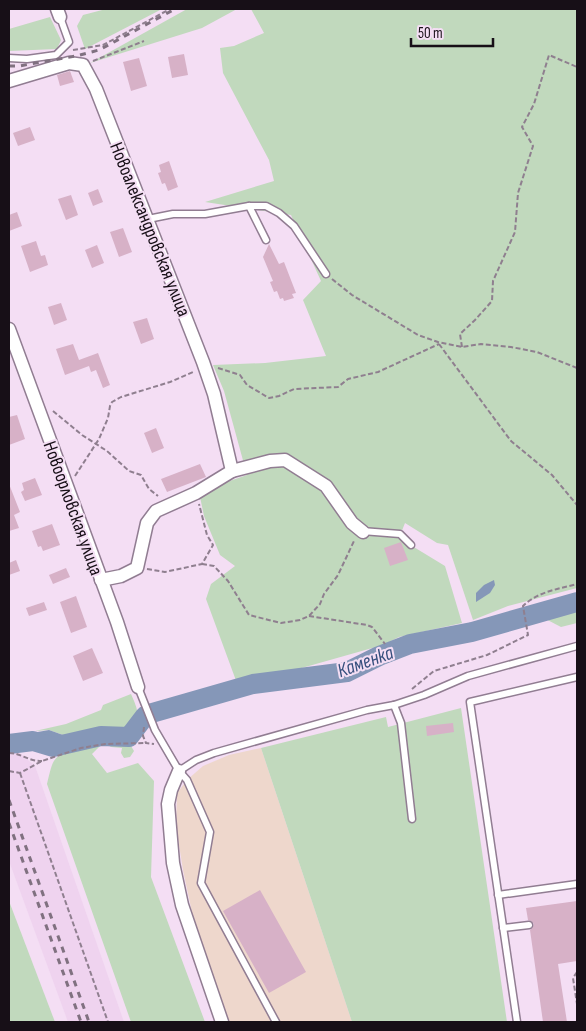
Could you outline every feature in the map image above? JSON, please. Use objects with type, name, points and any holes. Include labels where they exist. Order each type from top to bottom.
[{"type":"street","points":[[9,81],[69,63],[83,65]]},
{"type":"street","name":"Новоалександровская улица","points":[[83,65],[96,89],[204,366],[214,394],[232,471]]},
{"type":"street","name":"Новоорловская улица","points":[[9,329],[138,686]]},
{"type":"street","points":[[285,460],[326,486]]},
{"type":"street","points":[[100,580],[121,576],[136,568],[147,523],[156,511],[196,493],[232,471]]},
{"type":"street","points":[[179,771],[171,790],[168,804],[173,863],[182,905],[222,1022]]},
{"type":"lane","points":[[9,58],[27,59],[56,55],[69,42],[59,13]]},
{"type":"lane","points":[[148,219],[173,214],[205,214],[249,206],[266,206],[279,213],[294,226],[326,274]]},
{"type":"lane","points":[[249,206],[266,240]]},
{"type":"lane","points":[[232,471],[270,461],[285,460]]},
{"type":"lane","points":[[326,486],[352,523],[363,532],[400,534],[411,544]]},
{"type":"lane","points":[[179,771],[196,760],[214,752],[368,710],[394,705],[424,695],[468,676],[577,646]]},
{"type":"lane","points":[[517,1022],[470,702],[577,677]]},
{"type":"lane","points":[[138,686],[155,730],[179,771],[187,780],[210,832],[201,883],[276,1022]]},
{"type":"lane","points":[[394,705],[401,722],[412,819]]},
{"type":"lane","points":[[498,896],[577,884]]},
{"type":"lane","points":[[503,928],[529,925]]},
{"type":"path","points":[[73,50],[103,45],[170,9]]},
{"type":"path","points":[[83,65],[144,41]]},
{"type":"path","points":[[462,347],[460,334],[476,320],[492,300],[492,281],[516,232],[518,193],[533,146],[522,127],[534,104],[550,54],[577,67]]},
{"type":"path","points":[[326,274],[352,295],[418,335],[438,343],[462,347],[481,344],[511,347],[537,352],[577,368]]},
{"type":"path","points":[[67,488],[96,444],[112,402],[121,397],[170,382],[204,366],[240,375],[247,385],[269,398],[279,396],[294,388],[338,387],[348,379],[378,372],[438,343]]},
{"type":"path","points":[[438,343],[511,441],[552,475],[577,504]]},
{"type":"path","points":[[37,406],[47,407],[129,471],[141,475],[149,489],[165,501],[174,503]]},
{"type":"path","points":[[196,493],[212,545],[202,564]]},
{"type":"path","points":[[136,568],[165,572],[202,564],[214,566],[228,581],[249,615],[281,623],[300,620],[308,616],[320,604],[324,594],[338,575],[355,539],[363,532]]},
{"type":"path","points":[[394,705],[434,671],[487,655],[528,635],[524,606],[542,593],[577,584]]},
{"type":"path","points":[[308,616],[367,625],[372,627],[385,644]]},
{"type":"path","points":[[9,771],[20,773],[42,761],[81,748],[105,744],[146,743]]},
{"type":"path","points":[[9,753],[18,754],[28,760],[42,761]]},
{"type":"path","points":[[20,773],[108,1022]]},
{"type":"path","points":[[577,972],[574,978],[577,1004]]},
{"type":"shaded area","points":[[9,744],[35,766],[124,1022],[68,1022],[9,861]]},
{"type":"shaded area","points":[[261,748],[352,1022],[228,1022],[193,917],[176,826],[177,793],[187,780],[203,766],[229,755]]},
{"type":"green space","points":[[106,9],[162,9],[85,49],[77,26],[83,15]]},
{"type":"green space","points":[[187,9],[237,9],[202,28],[90,63]]},
{"type":"green space","points":[[251,9],[577,9],[577,588],[508,606],[473,620],[448,545],[437,543],[405,523],[399,538],[445,566],[462,623],[399,637],[383,645],[238,686],[206,599],[211,584],[235,566],[220,555],[204,516],[200,497],[221,484],[247,475],[224,391],[213,365],[265,363],[326,356],[303,300],[321,281],[291,215],[205,202],[274,181],[269,160],[223,73],[220,48],[234,46],[264,33]]},
{"type":"green space","points":[[50,17],[61,40],[57,49],[9,51],[9,29]]},
{"type":"green space","points":[[577,602],[577,623],[561,627],[534,613]]},
{"type":"green space","points":[[131,694],[137,714],[134,726],[140,737],[131,746],[134,751],[130,757],[124,758],[121,753],[122,748],[111,747],[104,742],[92,754],[107,773],[138,763],[154,781],[151,877],[205,1022],[131,1022],[47,784],[54,761],[61,754],[75,747],[77,740],[49,730],[35,731],[66,724],[101,710],[103,705]]},
{"type":"green space","points":[[461,708],[507,1022],[352,1022],[261,748],[386,717],[388,727]]},
{"type":"green space","points":[[9,901],[55,1022],[9,1022]]},
{"type":"water","points":[[494,580],[495,585],[490,593],[476,602],[476,593],[484,585]]},
{"type":"water","points":[[49,730],[77,740],[69,749],[9,750],[9,737]]},
{"type":"building","points":[[184,54],[188,75],[172,78],[168,57]]},
{"type":"building","points":[[139,58],[147,86],[131,91],[123,62]]},
{"type":"building","points":[[70,71],[74,82],[60,86],[57,75]]},
{"type":"building","points":[[30,127],[35,140],[18,146],[13,133]]},
{"type":"building","points":[[169,161],[178,187],[168,191],[165,183],[162,184],[158,173],[161,172],[159,165]]},
{"type":"building","points":[[98,189],[103,202],[93,206],[88,193]]},
{"type":"building","points":[[71,195],[78,215],[66,220],[58,199]]},
{"type":"building","points":[[17,212],[22,226],[9,231],[9,215]]},
{"type":"building","points":[[123,228],[132,252],[119,257],[110,232]]},
{"type":"building","points":[[36,241],[41,256],[45,255],[48,265],[30,272],[21,246]]},
{"type":"building","points":[[269,244],[279,264],[284,262],[296,293],[292,294],[294,298],[284,301],[283,298],[280,299],[277,291],[274,292],[270,282],[273,281],[263,257]]},
{"type":"building","points":[[97,245],[104,263],[92,268],[85,250]]},
{"type":"building","points":[[61,303],[67,320],[54,325],[48,307]]},
{"type":"building","points":[[147,318],[154,339],[141,344],[133,322]]},
{"type":"building","points":[[73,344],[79,360],[98,353],[110,385],[103,388],[96,370],[91,372],[89,366],[65,375],[56,349]]},
{"type":"building","points":[[17,415],[25,439],[9,445],[9,417]]},
{"type":"building","points":[[156,428],[164,448],[152,453],[144,433]]},
{"type":"building","points":[[200,464],[206,477],[167,492],[161,479]]},
{"type":"building","points":[[35,478],[42,495],[25,501],[21,492],[24,490],[22,483]]},
{"type":"building","points":[[9,484],[20,512],[14,515],[19,528],[9,531]]},
{"type":"building","points":[[52,524],[60,545],[43,551],[41,546],[38,547],[32,531]]},
{"type":"building","points":[[401,542],[408,560],[390,566],[384,548]]},
{"type":"building","points":[[16,560],[20,571],[9,575],[9,563]]},
{"type":"building","points":[[66,568],[70,577],[53,584],[49,575]]},
{"type":"building","points":[[76,596],[87,627],[71,633],[60,602]]},
{"type":"building","points":[[44,602],[47,610],[29,616],[26,608]]},
{"type":"building","points":[[92,648],[103,673],[83,681],[73,656]]},
{"type":"building","points":[[453,723],[454,732],[427,736],[426,726]]},
{"type":"building","points":[[260,890],[306,972],[269,993],[223,911]]},
{"type":"building","points":[[577,901],[577,961],[558,964],[567,1022],[543,1022],[530,930],[534,924],[528,920],[526,908]]},
{"type":"waterway","name":"Каменка","points":[[152,713],[253,684],[347,672],[379,656],[410,644],[472,632],[577,602]]},
{"type":"waterway","name":"Каменка","points":[[9,744],[33,741],[53,747],[101,736],[129,737],[145,716]]},
{"type":"railway","points":[[9,66],[76,56],[99,50],[175,9]]},
{"type":"railway","points":[[9,800],[89,1022]]},
{"type":"railway","points":[[9,823],[81,1022]]}]
